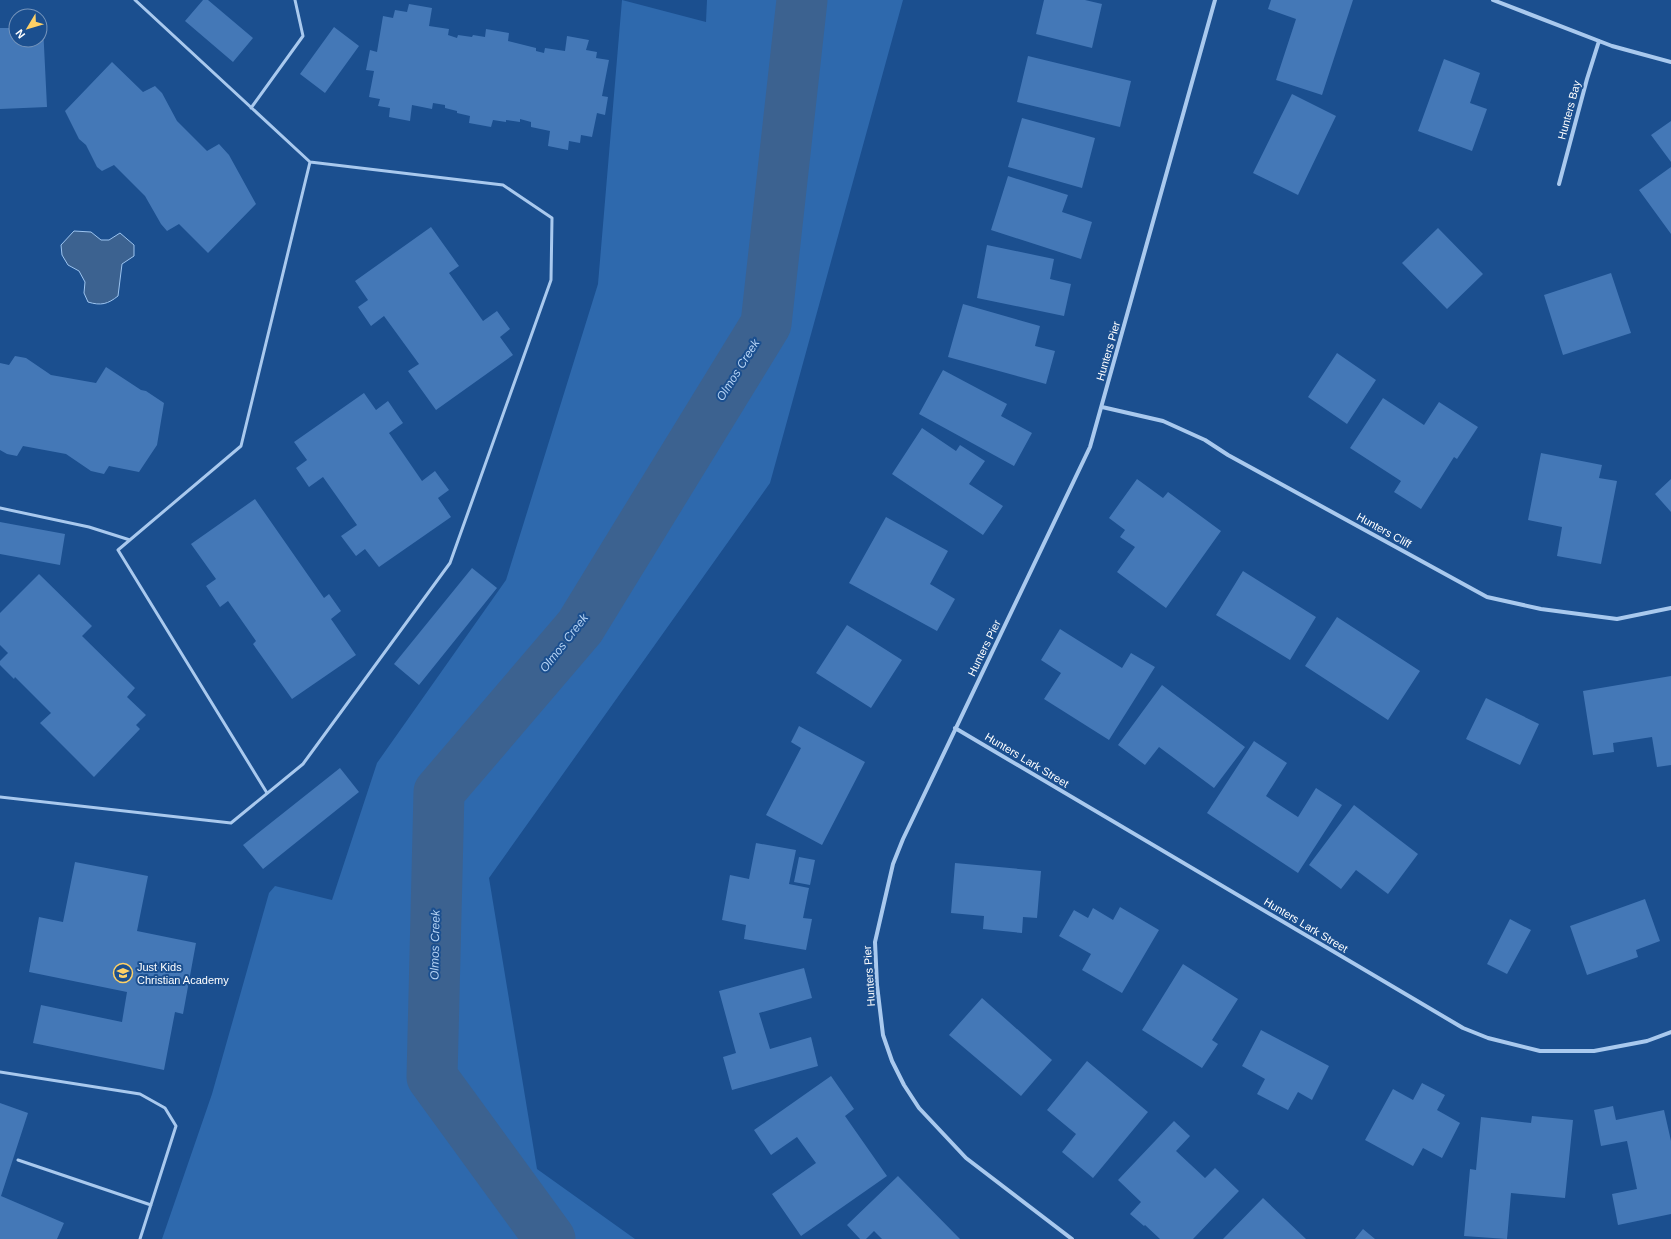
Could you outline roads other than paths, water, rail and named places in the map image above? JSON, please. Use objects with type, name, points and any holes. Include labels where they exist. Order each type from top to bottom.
[{"type":"street","name":"Hunters Pier","points":[[1072,1239],[966,1158],[919,1108],[904,1085],[892,1061],[883,1035],[877,985],[875,942],[893,864],[903,839],[1090,447],[1215,0]]},
{"type":"street","points":[[1493,0],[1599,41],[1671,62]]},
{"type":"street","name":"Hunters Bay","points":[[1560,184],[1587,79],[1599,41]]},
{"type":"street","name":"Hunters Cliff","points":[[1102,408],[1163,421],[1205,440],[1228,455],[1487,597],[1541,610],[1617,619],[1671,608]]},
{"type":"street","name":"Hunters Lark Street","points":[[956,728],[1463,1028],[1488,1038],[1540,1050],[1594,1051],[1647,1042],[1671,1032]]},
{"type":"lane","points":[[0,797],[231,823],[302,764],[450,563],[551,280],[552,218],[503,185],[310,162],[135,0]]},
{"type":"lane","points":[[251,108],[304,36],[295,0]]},
{"type":"lane","points":[[267,793],[118,550],[241,446],[310,162]]},
{"type":"lane","points":[[0,508],[89,527],[130,540]]},
{"type":"lane","points":[[0,1072],[140,1094],[165,1108],[176,1126],[140,1239]]},
{"type":"lane","points":[[18,1160],[150,1205]]},
{"type":"waterway","name":"Olmos Creek","points":[[550,1239],[432,1077],[439,792],[580,627],[766,324],[802,0]]},
{"type":"place","name":"Just Kids Christian Academy","points":[[123,973]]}]
